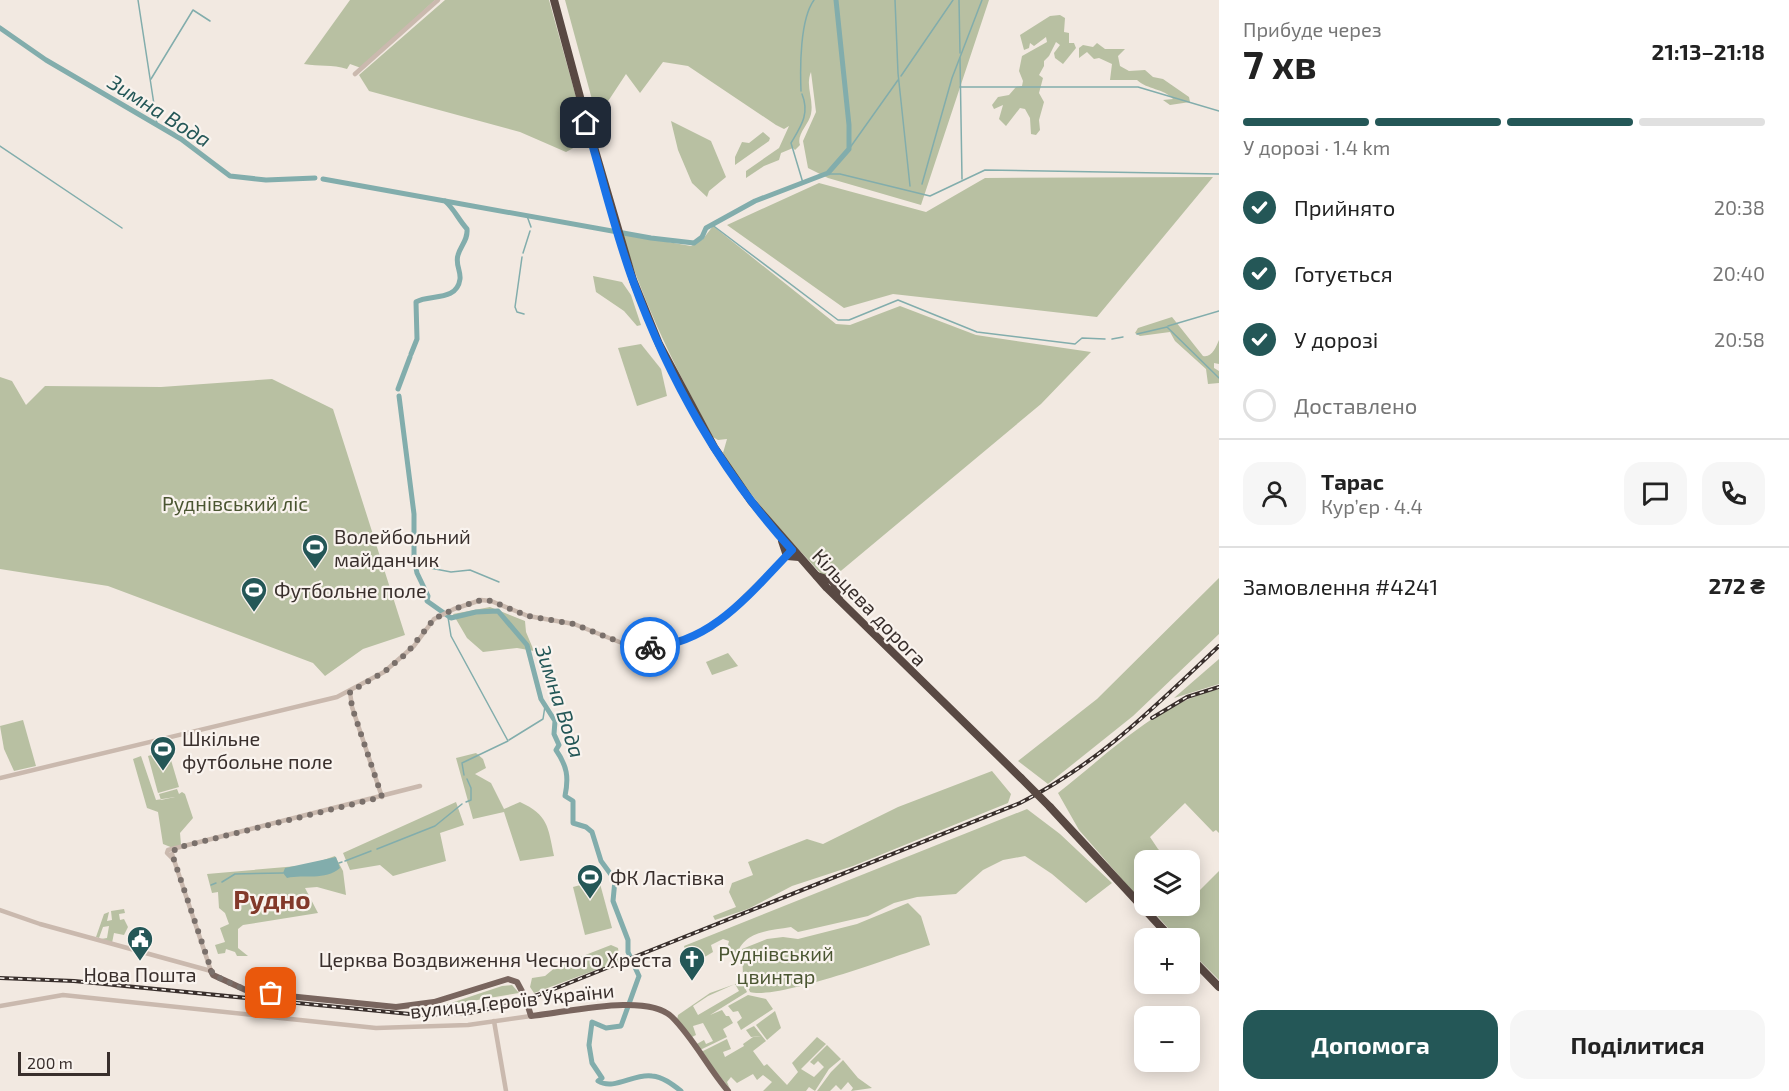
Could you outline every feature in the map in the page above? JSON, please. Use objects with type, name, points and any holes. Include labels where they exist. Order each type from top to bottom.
[{"type":"highway","name":"Кільцева дорога","points":[[554,0],[620,242],[651,329],[682,390],[732,475],[780,536],[790,553],[799,557],[840,602],[1050,807],[1162,928]]},
{"type":"highway","points":[[1200,967],[1219,987]]},
{"type":"main road","points":[[211,971],[213,975],[250,992],[396,1007],[434,1002],[508,979],[516,982],[526,1000],[531,1016]]},
{"type":"main road","name":"вулиця Героїв України","points":[[531,1016],[634,1004],[657,1007],[669,1014],[728,1091]]},
{"type":"street","points":[[355,74],[438,0]]},
{"type":"street","points":[[0,778],[277,712],[350,692],[384,672],[414,646],[434,619],[451,610],[481,600],[491,601],[528,616],[574,624],[627,645],[661,646],[686,640],[712,628],[790,553]]},
{"type":"street","points":[[350,692],[352,707],[382,797]]},
{"type":"street","points":[[211,971],[171,852],[420,786]]},
{"type":"street","points":[[0,910],[51,927],[211,971]]},
{"type":"street","name":"вулиця Героїв України","points":[[0,1006],[63,995],[376,1028],[426,1027],[531,1016]]},
{"type":"street","points":[[494,1021],[506,1091]]},
{"type":"green space","points":[[350,0],[435,0],[361,68],[350,64],[347,69],[304,64]]},
{"type":"green space","points":[[445,0],[549,0],[588,140],[566,152],[520,132],[369,91],[359,75]]},
{"type":"green space","points":[[565,0],[989,0],[921,205],[828,178],[808,168],[803,141],[816,112],[811,72],[809,82],[811,114],[801,133],[800,145],[795,150],[793,148],[781,153],[779,160],[764,166],[746,178],[746,171],[779,148],[789,126],[784,129],[776,125],[688,66],[663,62],[640,93],[626,74],[597,118]]},
{"type":"green space","points":[[1060,15],[1065,18],[1064,32],[1069,33],[1069,43],[1074,43],[1076,48],[1063,64],[1055,58],[1054,53],[1060,45],[1056,42],[1044,61],[1039,75],[1043,78],[1039,93],[1044,102],[1039,120],[1040,130],[1036,135],[1031,134],[1030,118],[1025,109],[1020,108],[1006,126],[999,119],[1003,105],[994,109],[992,105],[998,97],[1009,95],[1016,87],[1022,86],[1023,81],[1019,71],[1022,56],[1047,42],[1046,37],[1034,46],[1030,43],[1029,48],[1024,50],[1020,35],[1050,16]]},
{"type":"green space","points":[[1097,43],[1105,49],[1125,49],[1118,56],[1120,66],[1129,71],[1145,70],[1153,77],[1163,79],[1189,97],[1190,102],[1170,105],[1163,100],[1173,99],[1169,95],[1137,80],[1110,80],[1112,64],[1099,58],[1094,59],[1087,52],[1079,58],[1079,48],[1083,45],[1093,47]]},
{"type":"green space","points":[[671,121],[711,141],[726,177],[709,191],[707,197],[692,183],[678,150]]},
{"type":"green space","points":[[763,132],[770,138],[769,141],[735,165],[735,157],[742,142],[749,143]]},
{"type":"green space","points":[[1213,177],[1097,317],[893,294],[844,308],[727,225],[819,183],[926,212],[985,178]]},
{"type":"green space","points":[[713,226],[836,324],[850,325],[900,306],[976,335],[1091,352],[1041,404],[836,575],[823,576],[745,486],[723,453],[727,439],[718,440],[713,437],[662,338],[622,234],[691,246],[703,239]]},
{"type":"green space","points":[[593,276],[622,282],[631,295],[641,325],[637,326],[624,311],[596,292]]},
{"type":"green space","points":[[1172,317],[1203,356],[1211,354],[1219,340],[1219,364],[1214,363],[1214,368],[1219,371],[1219,383],[1208,384],[1206,369],[1175,341],[1170,332],[1140,336],[1135,333],[1138,328]]},
{"type":"green space","points":[[641,344],[661,369],[667,396],[637,406],[618,348]]},
{"type":"green space","name":"Руднівський ліс","points":[[0,377],[12,381],[26,405],[45,386],[161,387],[272,379],[333,409],[405,635],[363,649],[325,676],[313,663],[108,586],[0,569]]},
{"type":"green space","points":[[1219,578],[1219,634],[1133,716],[1048,784],[1018,761],[1097,699]]},
{"type":"green space","points":[[490,607],[525,621],[526,632],[534,651],[517,648],[483,652],[467,638],[453,614]]},
{"type":"green space","points":[[728,653],[738,666],[712,675],[706,662]]},
{"type":"green space","points":[[1219,659],[1219,684],[1174,698]]},
{"type":"green space","points":[[1219,689],[1219,833],[1216,830],[1213,832],[1185,803],[1150,837],[1159,850],[1134,850],[1134,893],[1079,830],[1058,793],[1134,732],[1154,718],[1196,696]]},
{"type":"green space","points":[[23,720],[36,766],[14,771],[4,749],[0,726]]},
{"type":"green space","name":"Шкільне футбольне поле","points":[[168,750],[179,787],[158,793],[148,756]]},
{"type":"green space","points":[[476,753],[483,759],[486,768],[475,774],[491,783],[504,809],[520,802],[541,817],[548,829],[554,856],[520,861],[504,812],[473,819],[456,758]]},
{"type":"green space","points":[[141,756],[156,800],[161,799],[159,794],[177,789],[179,794],[182,792],[185,794],[193,818],[180,833],[181,845],[173,848],[163,844],[158,812],[147,808],[133,759]]},
{"type":"green space","points":[[992,771],[1011,794],[1008,803],[853,866],[792,886],[748,909],[715,920],[713,916],[736,907],[729,892],[732,883],[753,875],[748,862],[807,839],[823,844],[898,807]]},
{"type":"green space","points":[[456,802],[464,825],[440,833],[446,861],[393,876],[380,865],[350,870],[343,853]]},
{"type":"green space","points":[[1027,809],[1060,834],[1112,883],[1086,903],[1052,874],[1025,856],[1003,860],[983,870],[956,894],[917,897],[894,903],[868,916],[798,932],[791,927],[763,932],[742,944],[736,961],[727,949],[729,941],[723,939],[711,945],[713,952],[693,964],[688,960],[684,946]]},
{"type":"green space","points":[[335,856],[343,871],[346,895],[317,887],[305,888],[318,913],[243,925],[238,929],[238,948],[248,956],[237,956],[235,952],[226,949],[225,953],[218,954],[215,945],[225,942],[220,928],[229,924],[225,913],[219,908],[218,892],[212,893],[207,874],[309,865]]},
{"type":"green space","points":[[1219,871],[1219,980],[1200,961],[1200,928],[1168,928],[1157,916],[1200,916],[1200,890]]},
{"type":"green space","name":"ФК Ластівка","points":[[599,880],[612,928],[585,935],[573,887]]},
{"type":"green space","name":"Руднівський цвинтар","points":[[908,903],[921,916],[930,945],[810,984],[765,993],[750,992],[743,976],[742,949],[767,939],[783,937],[798,939],[857,924]]},
{"type":"green space","points":[[124,909],[125,913],[119,914],[120,920],[124,919],[128,927],[124,935],[114,933],[112,943],[101,939],[107,938],[109,926],[103,927],[99,938],[96,937],[104,914],[109,912],[107,921],[112,920],[111,911]]},
{"type":"green space","points":[[611,945],[618,948],[620,961],[534,993],[530,987],[532,978],[545,976],[557,966]]},
{"type":"green space","points":[[734,984],[693,1006],[698,1015],[739,991],[735,984],[744,986],[747,992],[710,1015],[722,1010],[726,1016],[729,1016],[733,1023],[723,1029],[727,1037],[700,1050],[695,1045],[704,1040],[706,1044],[713,1041],[703,1023],[693,1026],[696,1035],[692,1037],[677,1020],[678,1015],[710,993]]},
{"type":"green space","points":[[512,985],[519,993],[442,1006],[502,986]]},
{"type":"green space","points":[[748,995],[766,999],[773,1009],[741,1030],[737,1022],[742,1018],[738,1011],[733,1012],[728,1006]]},
{"type":"green space","points":[[775,1011],[781,1028],[767,1040],[756,1025]]},
{"type":"green space","points":[[754,1026],[766,1041],[753,1051],[764,1066],[767,1064],[787,1085],[798,1072],[792,1063],[817,1037],[826,1044],[801,1069],[814,1077],[824,1067],[818,1061],[814,1065],[810,1062],[827,1045],[841,1059],[829,1069],[815,1091],[809,1087],[806,1091],[763,1091],[772,1082],[763,1075],[757,1080],[753,1074],[737,1083],[731,1077],[727,1082],[730,1089],[701,1052],[727,1039],[731,1049],[723,1052],[725,1057],[744,1046],[743,1044],[753,1037],[761,1036],[751,1037],[746,1030]]},
{"type":"green space","points":[[843,1060],[858,1078],[872,1088],[851,1091],[853,1088],[848,1082],[841,1090],[836,1085],[830,1091],[817,1091],[831,1072]]},
{"type":"water","points":[[336,857],[340,868],[328,874],[287,878],[283,873],[285,868]]},
{"type":"waterway","points":[[138,0],[157,124]]},
{"type":"waterway","points":[[801,91],[803,31],[809,8],[814,0]]},
{"type":"waterway","points":[[445,201],[651,238],[694,243],[702,237],[706,228],[755,201],[828,173],[849,149],[849,125],[836,0]]},
{"type":"waterway","points":[[895,0],[898,73],[910,186]]},
{"type":"waterway","points":[[901,76],[953,0]]},
{"type":"waterway","points":[[959,0],[960,53]]},
{"type":"waterway","points":[[922,184],[952,78],[982,0]]},
{"type":"waterway","points":[[151,79],[193,10],[210,21]]},
{"type":"waterway","name":"Зимна Вода","points":[[0,28],[46,60],[181,139],[230,176],[266,180],[315,178]]},
{"type":"waterway","points":[[960,58],[962,179]]},
{"type":"waterway","points":[[849,149],[898,80]]},
{"type":"waterway","points":[[960,87],[1138,87],[1219,111]]},
{"type":"waterway","points":[[802,94],[805,114],[791,143],[803,183]]},
{"type":"waterway","points":[[0,146],[122,228]]},
{"type":"waterway","points":[[826,174],[840,174],[930,196],[985,170],[1219,174]]},
{"type":"waterway","name":"Зимна Вода","points":[[323,179],[445,201],[467,229],[457,258],[460,276],[458,286],[448,294],[416,302],[417,339],[411,354]]},
{"type":"waterway","points":[[527,216],[531,227]]},
{"type":"waterway","points":[[711,224],[838,320],[849,320],[898,300],[977,332],[1075,344],[1082,338],[1105,339]]},
{"type":"waterway","points":[[523,253],[530,231]]},
{"type":"waterway","points":[[522,257],[515,307],[517,312],[524,314]]},
{"type":"waterway","points":[[1168,326],[1219,311]]},
{"type":"waterway","points":[[1137,334],[1167,327],[1219,378]]},
{"type":"waterway","points":[[1112,339],[1123,337]]},
{"type":"waterway","name":"Зимна Вода","points":[[398,389],[410,357]]},
{"type":"waterway","name":"Зимна Вода","points":[[399,396],[414,514],[414,559],[417,573],[428,596],[427,601],[451,618],[476,612],[498,611],[527,645],[541,699],[555,721],[554,734],[559,745],[556,750],[563,761],[566,772],[565,796],[573,801],[573,823],[586,827],[592,832],[601,861],[615,880],[613,901],[628,940],[628,952],[639,976],[621,1026],[606,1028],[592,1022],[589,1045],[592,1063],[602,1078],[598,1081],[611,1084],[652,1076],[664,1079],[681,1091]]},
{"type":"waterway","points":[[417,565],[427,567]]},
{"type":"waterway","points":[[430,568],[451,572],[470,570],[499,582]]},
{"type":"waterway","points":[[448,617],[451,636],[508,741],[462,763],[464,775]]},
{"type":"waterway","points":[[509,740],[543,719],[545,706]]},
{"type":"waterway","points":[[466,802],[471,800],[471,788],[467,779]]},
{"type":"waterway","points":[[377,849],[435,826],[462,804]]},
{"type":"waterway","points":[[345,861],[371,851]]},
{"type":"waterway","points":[[222,882],[235,874],[283,873]]},
{"type":"waterway","points":[[211,885],[216,883]]},
{"type":"railway","points":[[0,978],[74,981],[420,1015],[469,1013],[508,1005],[549,991],[1020,803],[1076,770],[1126,732],[1219,646]]},
{"type":"railway","points":[[1152,718],[1187,697],[1219,687]]},
{"type":"way so far","points":[[271,993],[250,992],[213,975],[172,854],[176,848],[382,797],[352,707],[350,692],[384,672],[414,646],[434,619],[454,609],[481,600],[491,601],[528,616],[585,627],[627,645],[650,647]]},
{"type":"place","name":"Волейбольний майданчик","points":[[315,570]]},
{"type":"place","name":"Футбольне поле","points":[[254,613]]},
{"type":"place","name":"Шкільне футбольне поле","points":[[163,772]]},
{"type":"place","name":"ФК Ластівка","points":[[590,900]]},
{"type":"place","name":"Нова Пошта","points":[[140,962]]},
{"type":"place","name":"Церква Воздвиження Чесного Хреста","points":[[692,982]]},
{"type":"district","name":"Рудно","points":[[272,898]]},
{"type":"route","points":[[586,123],[615,224],[651,329],[714,447],[751,501],[792,550],[712,628],[677,643],[650,647]]}]
